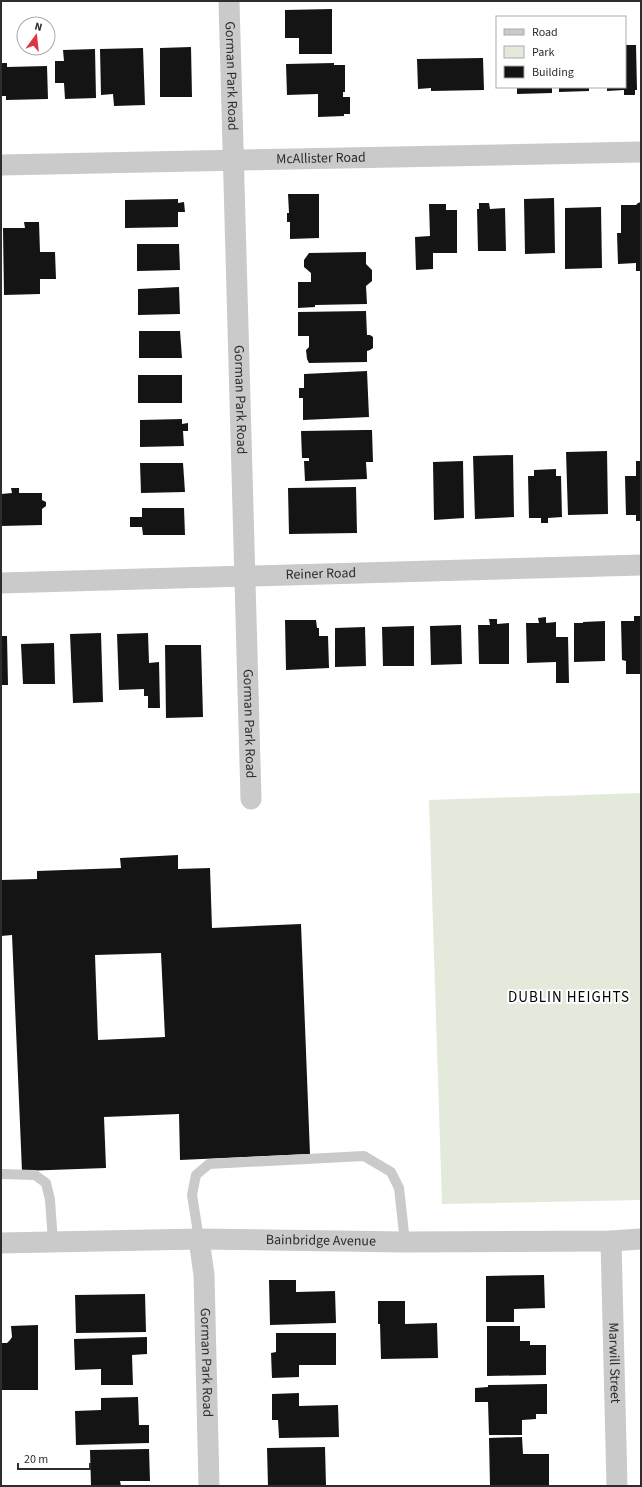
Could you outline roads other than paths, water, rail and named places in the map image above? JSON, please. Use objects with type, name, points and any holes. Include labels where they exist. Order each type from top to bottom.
[{"type":"street","name":"Gorman Park Road","points":[[229,1],[232,161],[251,798]]},
{"type":"street","name":"McAllister Road","points":[[1,165],[641,152]]},
{"type":"street","name":"Reiner Road","points":[[1,583],[641,565]]},
{"type":"street","name":"Gorman Park Road","points":[[199,1239],[204,1276],[209,1486]]},
{"type":"street","name":"Bainbridge Avenue","points":[[1,1243],[199,1239],[405,1242],[611,1241],[641,1239]]},
{"type":"street","name":"Marwill Street","points":[[611,1241],[617,1486]]},
{"type":"lane","points":[[199,1239],[192,1195],[196,1175],[209,1164],[364,1156],[391,1172],[399,1188],[405,1242]]},
{"type":"lane","points":[[1,1174],[35,1175],[46,1183],[50,1200],[53,1242]]},
{"type":"district","name":"DUBLIN HEIGHTS","points":[[569,997]]}]
